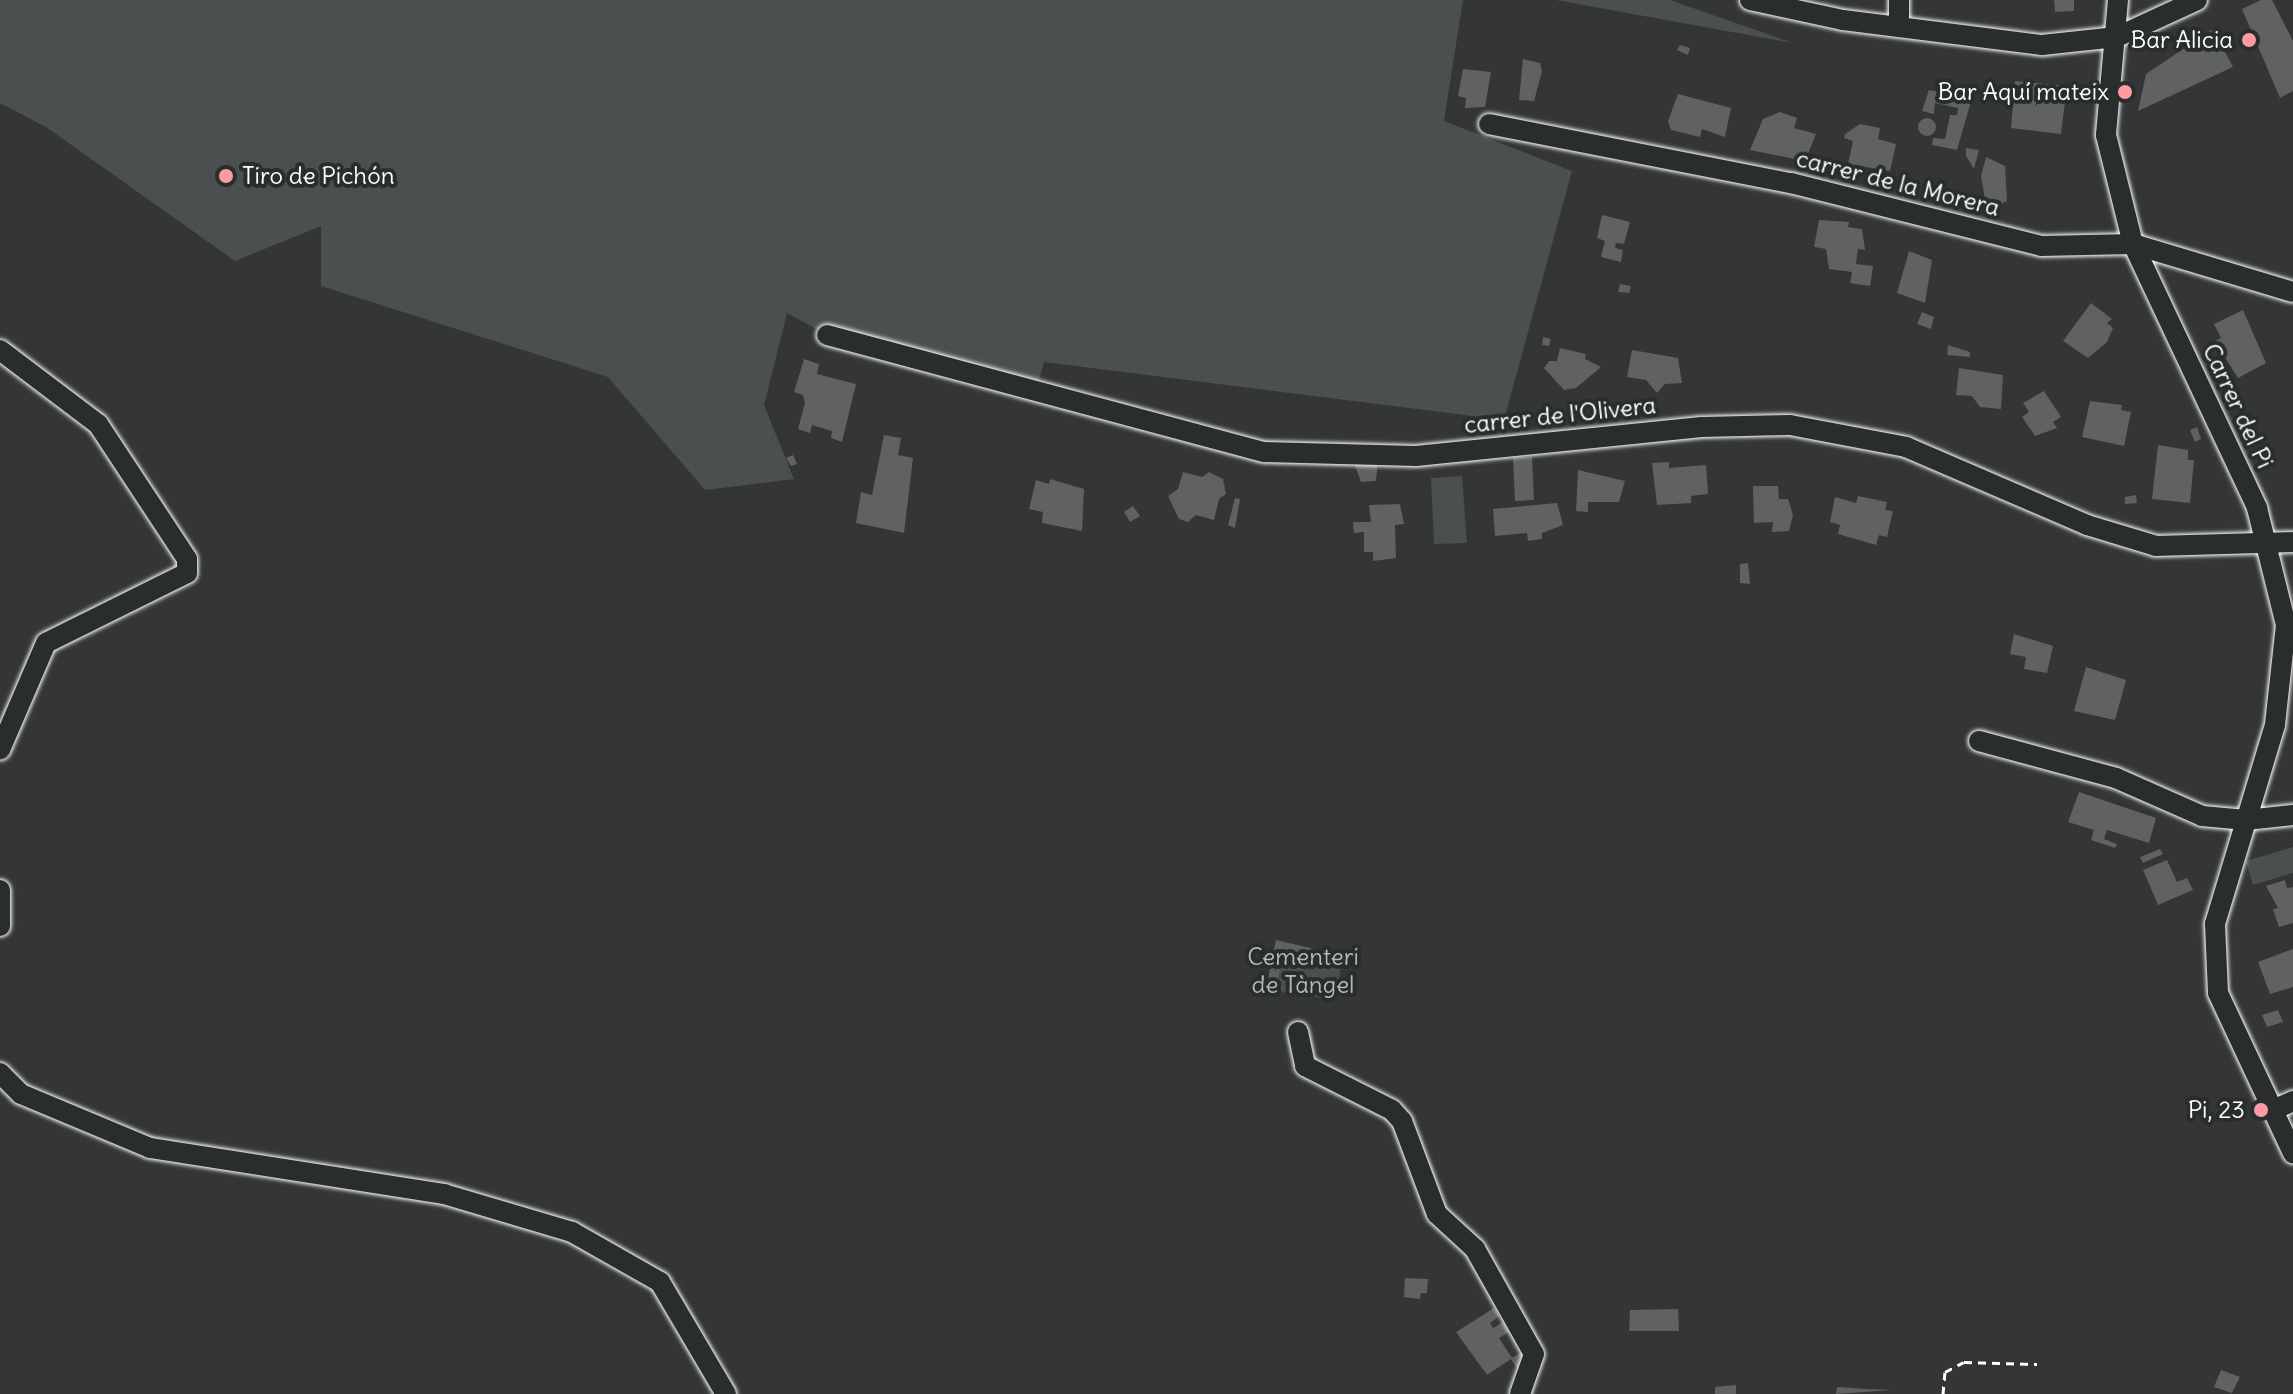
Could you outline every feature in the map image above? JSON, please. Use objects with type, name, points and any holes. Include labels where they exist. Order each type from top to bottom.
[{"type":"street","points":[[1750,0],[1899,27],[2042,45],[2117,37],[2197,0]]},
{"type":"street","points":[[1899,0],[1899,27]]},
{"type":"street","name":"Carrer del Pi","points":[[2118,0],[2106,135],[2133,244],[2257,508],[2286,625],[2275,725],[2215,924],[2218,993],[2293,1153]]},
{"type":"street","name":"carrer de la Morera","points":[[1489,124],[1791,183],[2041,246],[2133,244],[2293,292]]},
{"type":"street","name":"carrer de l'Olivera","points":[[827,335],[1264,452],[1416,456],[1702,427],[1790,425],[1906,447],[2087,525],[2156,546],[2293,542]]},
{"type":"street","points":[[0,350],[98,424],[187,559],[187,573],[46,643],[0,750]]},
{"type":"street","points":[[1979,741],[2116,778],[2202,816],[2246,820],[2293,815]]},
{"type":"street","points":[[0,890],[0,926]]},
{"type":"street","points":[[1298,1032],[1305,1066],[1392,1110],[1402,1121],[1437,1214],[1475,1249],[1534,1354],[1520,1394]]},
{"type":"street","points":[[0,1073],[21,1094],[150,1148],[444,1194],[572,1232],[660,1282],[726,1394]]},
{"type":"street","points":[[2273,1110],[2293,1101]]},
{"type":"path","points":[[1943,1394],[1945,1372],[1964,1362],[2037,1364]]},
{"type":"green space","points":[[0,0],[1463,0],[1444,121],[1572,171],[1504,420],[1044,362],[1036,391],[827,335],[787,313],[764,405],[794,479],[705,490],[608,377],[321,286],[321,226],[235,261],[46,127],[0,103]]},
{"type":"green space","points":[[1556,0],[1670,0],[1793,43]]},
{"type":"green space","points":[[1462,476],[1467,543],[1434,544],[1431,478]]},
{"type":"green space","points":[[2293,847],[2293,873],[2253,885],[2246,861]]},
{"type":"green space","name":"Cementeri de Tàngel","points":[[1276,940],[1343,956],[1335,1000],[1266,990]]},
{"type":"building","points":[[2054,0],[2074,0],[2074,11],[2055,12]]},
{"type":"building","points":[[2261,0],[2272,0],[2293,41],[2293,91],[2280,98],[2242,9]]},
{"type":"building","points":[[2213,29],[2233,67],[2138,111],[2146,74]]},
{"type":"building","points":[[1680,45],[1690,48],[1688,55],[1677,50]]},
{"type":"building","points":[[1523,59],[1540,63],[1542,71],[1534,101],[1519,100]]},
{"type":"building","points":[[1463,69],[1491,72],[1485,107],[1465,108],[1466,98],[1458,96]]},
{"type":"building","points":[[2015,81],[2067,86],[2061,134],[2011,128]]},
{"type":"building","points":[[1929,90],[1972,98],[1957,150],[1932,145],[1933,138],[1945,139],[1950,115],[1957,115],[1958,108],[1935,103],[1934,114],[1922,111]]},
{"type":"building","points":[[1678,94],[1731,108],[1725,137],[1702,129],[1700,137],[1671,130],[1668,121]]},
{"type":"building","points":[[1780,112],[1797,118],[1794,128],[1816,134],[1805,161],[1750,150],[1763,119]]},
{"type":"building","points":[[1927,118],[1936,127],[1927,136],[1918,127]]},
{"type":"building","points":[[1860,124],[1880,128],[1878,139],[1896,144],[1890,171],[1848,164],[1853,141],[1844,138],[1845,134]]},
{"type":"building","points":[[1966,148],[1979,150],[1974,169],[1966,156]]},
{"type":"building","points":[[1986,157],[2005,166],[2007,201],[1987,211],[1981,176]]},
{"type":"building","points":[[1602,215],[1630,222],[1624,244],[1616,243],[1615,248],[1623,250],[1621,262],[1601,257],[1605,241],[1597,238]]},
{"type":"building","points":[[1819,220],[1849,222],[1848,227],[1862,229],[1865,250],[1858,249],[1856,264],[1873,266],[1870,286],[1850,283],[1852,272],[1829,269],[1826,249],[1814,247]]},
{"type":"building","points":[[1909,251],[1932,260],[1925,303],[1897,293]]},
{"type":"building","points":[[1620,284],[1631,286],[1629,293],[1618,292]]},
{"type":"building","points":[[2091,303],[2112,319],[2107,323],[2113,328],[2107,342],[2088,358],[2063,341]]},
{"type":"building","points":[[2243,310],[2266,363],[2238,378],[2215,341],[2221,338],[2214,324]]},
{"type":"building","points":[[1922,312],[1934,317],[1931,329],[1917,324]]},
{"type":"building","points":[[1543,337],[1551,339],[1549,346],[1542,345]]},
{"type":"building","points":[[1948,345],[1970,352],[1970,357],[1947,355]]},
{"type":"building","points":[[1560,348],[1586,354],[1585,359],[1601,367],[1576,388],[1564,390],[1544,368],[1549,361],[1557,361]]},
{"type":"building","points":[[1632,350],[1678,358],[1682,383],[1665,384],[1657,393],[1646,380],[1627,377]]},
{"type":"building","points":[[804,359],[819,364],[817,374],[856,384],[842,442],[831,438],[832,431],[812,425],[810,433],[798,429],[805,403],[803,395],[794,392]]},
{"type":"building","points":[[1959,368],[2003,375],[2001,409],[1980,407],[1972,396],[1956,395]]},
{"type":"building","points":[[2044,391],[2061,417],[2053,422],[2057,428],[2035,436],[2022,417],[2029,412],[2023,403]]},
{"type":"building","points":[[2090,401],[2122,405],[2121,410],[2131,412],[2124,446],[2082,437]]},
{"type":"building","points":[[2197,427],[2201,439],[2195,442],[2190,430]]},
{"type":"building","points":[[884,435],[901,438],[898,455],[913,458],[904,533],[856,523],[861,492],[872,495]]},
{"type":"building","points":[[2158,445],[2188,450],[2188,460],[2194,460],[2190,503],[2152,499]]},
{"type":"building","points":[[793,455],[797,464],[791,466],[786,458]]},
{"type":"building","points":[[1532,457],[1534,500],[1515,501],[1513,458]]},
{"type":"building","points":[[1353,460],[1378,460],[1376,481],[1361,482]]},
{"type":"building","points":[[1669,462],[1669,468],[1706,465],[1708,494],[1691,496],[1691,503],[1657,505],[1652,463]]},
{"type":"building","points":[[1578,470],[1625,481],[1619,502],[1588,502],[1588,512],[1576,511]]},
{"type":"building","points":[[1183,472],[1202,477],[1209,472],[1223,479],[1226,494],[1219,499],[1214,520],[1196,515],[1188,522],[1179,519],[1168,496],[1178,489]]},
{"type":"building","points":[[1050,479],[1084,489],[1082,531],[1042,523],[1043,512],[1029,509],[1036,480],[1049,484]]},
{"type":"building","points":[[1753,486],[1778,486],[1779,499],[1788,499],[1793,515],[1789,531],[1772,532],[1773,522],[1754,523]]},
{"type":"building","points":[[2136,495],[2137,503],[2125,504],[2125,497]]},
{"type":"building","points":[[1858,496],[1887,502],[1885,510],[1893,511],[1887,537],[1879,535],[1876,545],[1838,534],[1840,525],[1830,522],[1835,497],[1856,503]]},
{"type":"building","points":[[1235,498],[1240,499],[1235,528],[1228,525]]},
{"type":"building","points":[[1557,503],[1563,525],[1542,533],[1542,539],[1528,541],[1527,533],[1495,536],[1493,509]]},
{"type":"building","points":[[1400,504],[1404,524],[1395,525],[1396,558],[1373,561],[1373,552],[1364,552],[1364,532],[1354,533],[1353,522],[1371,522],[1369,505]]},
{"type":"building","points":[[1133,506],[1140,516],[1130,522],[1124,512]]},
{"type":"building","points":[[1748,563],[1750,584],[1740,583],[1740,564]]},
{"type":"building","points":[[2014,634],[2053,646],[2047,673],[2024,669],[2026,657],[2010,654]]},
{"type":"building","points":[[2086,667],[2126,680],[2115,720],[2074,711]]},
{"type":"building","points":[[2079,792],[2156,818],[2149,843],[2107,830],[2104,839],[2117,844],[2115,848],[2091,840],[2094,830],[2068,822]]},
{"type":"building","points":[[2160,849],[2163,854],[2143,863],[2140,857]]},
{"type":"building","points":[[2167,860],[2177,882],[2187,878],[2193,890],[2158,905],[2143,870]]},
{"type":"building","points":[[2285,880],[2287,888],[2293,887],[2293,923],[2279,927],[2273,909],[2278,908],[2266,886]]},
{"type":"building","points":[[1276,940],[1343,956],[1341,963],[1284,950],[1275,991],[1266,990]]},
{"type":"building","points":[[2293,949],[2293,987],[2270,994],[2258,962]]},
{"type":"building","points":[[2278,1010],[2283,1022],[2267,1027],[2262,1015]]},
{"type":"building","points":[[1405,1278],[1428,1279],[1427,1293],[1421,1293],[1420,1299],[1404,1297]]},
{"type":"building","points":[[1494,1308],[1499,1316],[1490,1323],[1493,1328],[1503,1322],[1509,1332],[1499,1338],[1512,1358],[1523,1351],[1527,1357],[1520,1373],[1511,1359],[1487,1375],[1456,1332]]},
{"type":"building","points":[[1678,1309],[1679,1331],[1629,1331],[1630,1310]]},
{"type":"building","points":[[2221,1370],[2240,1377],[2232,1393],[2214,1387]]},
{"type":"building","points":[[1736,1385],[1736,1394],[1715,1394],[1715,1387]]},
{"type":"building","points":[[1837,1387],[1866,1389],[1892,1390],[1836,1394]]},
{"type":"place","name":"Bar Alicia","points":[[2249,40]]},
{"type":"place","name":"Bar Aquí mateix","points":[[2125,92]]},
{"type":"place","name":"Tiro de Pichón","points":[[226,176]]},
{"type":"place","name":"Pi, 23","points":[[2261,1110]]}]
